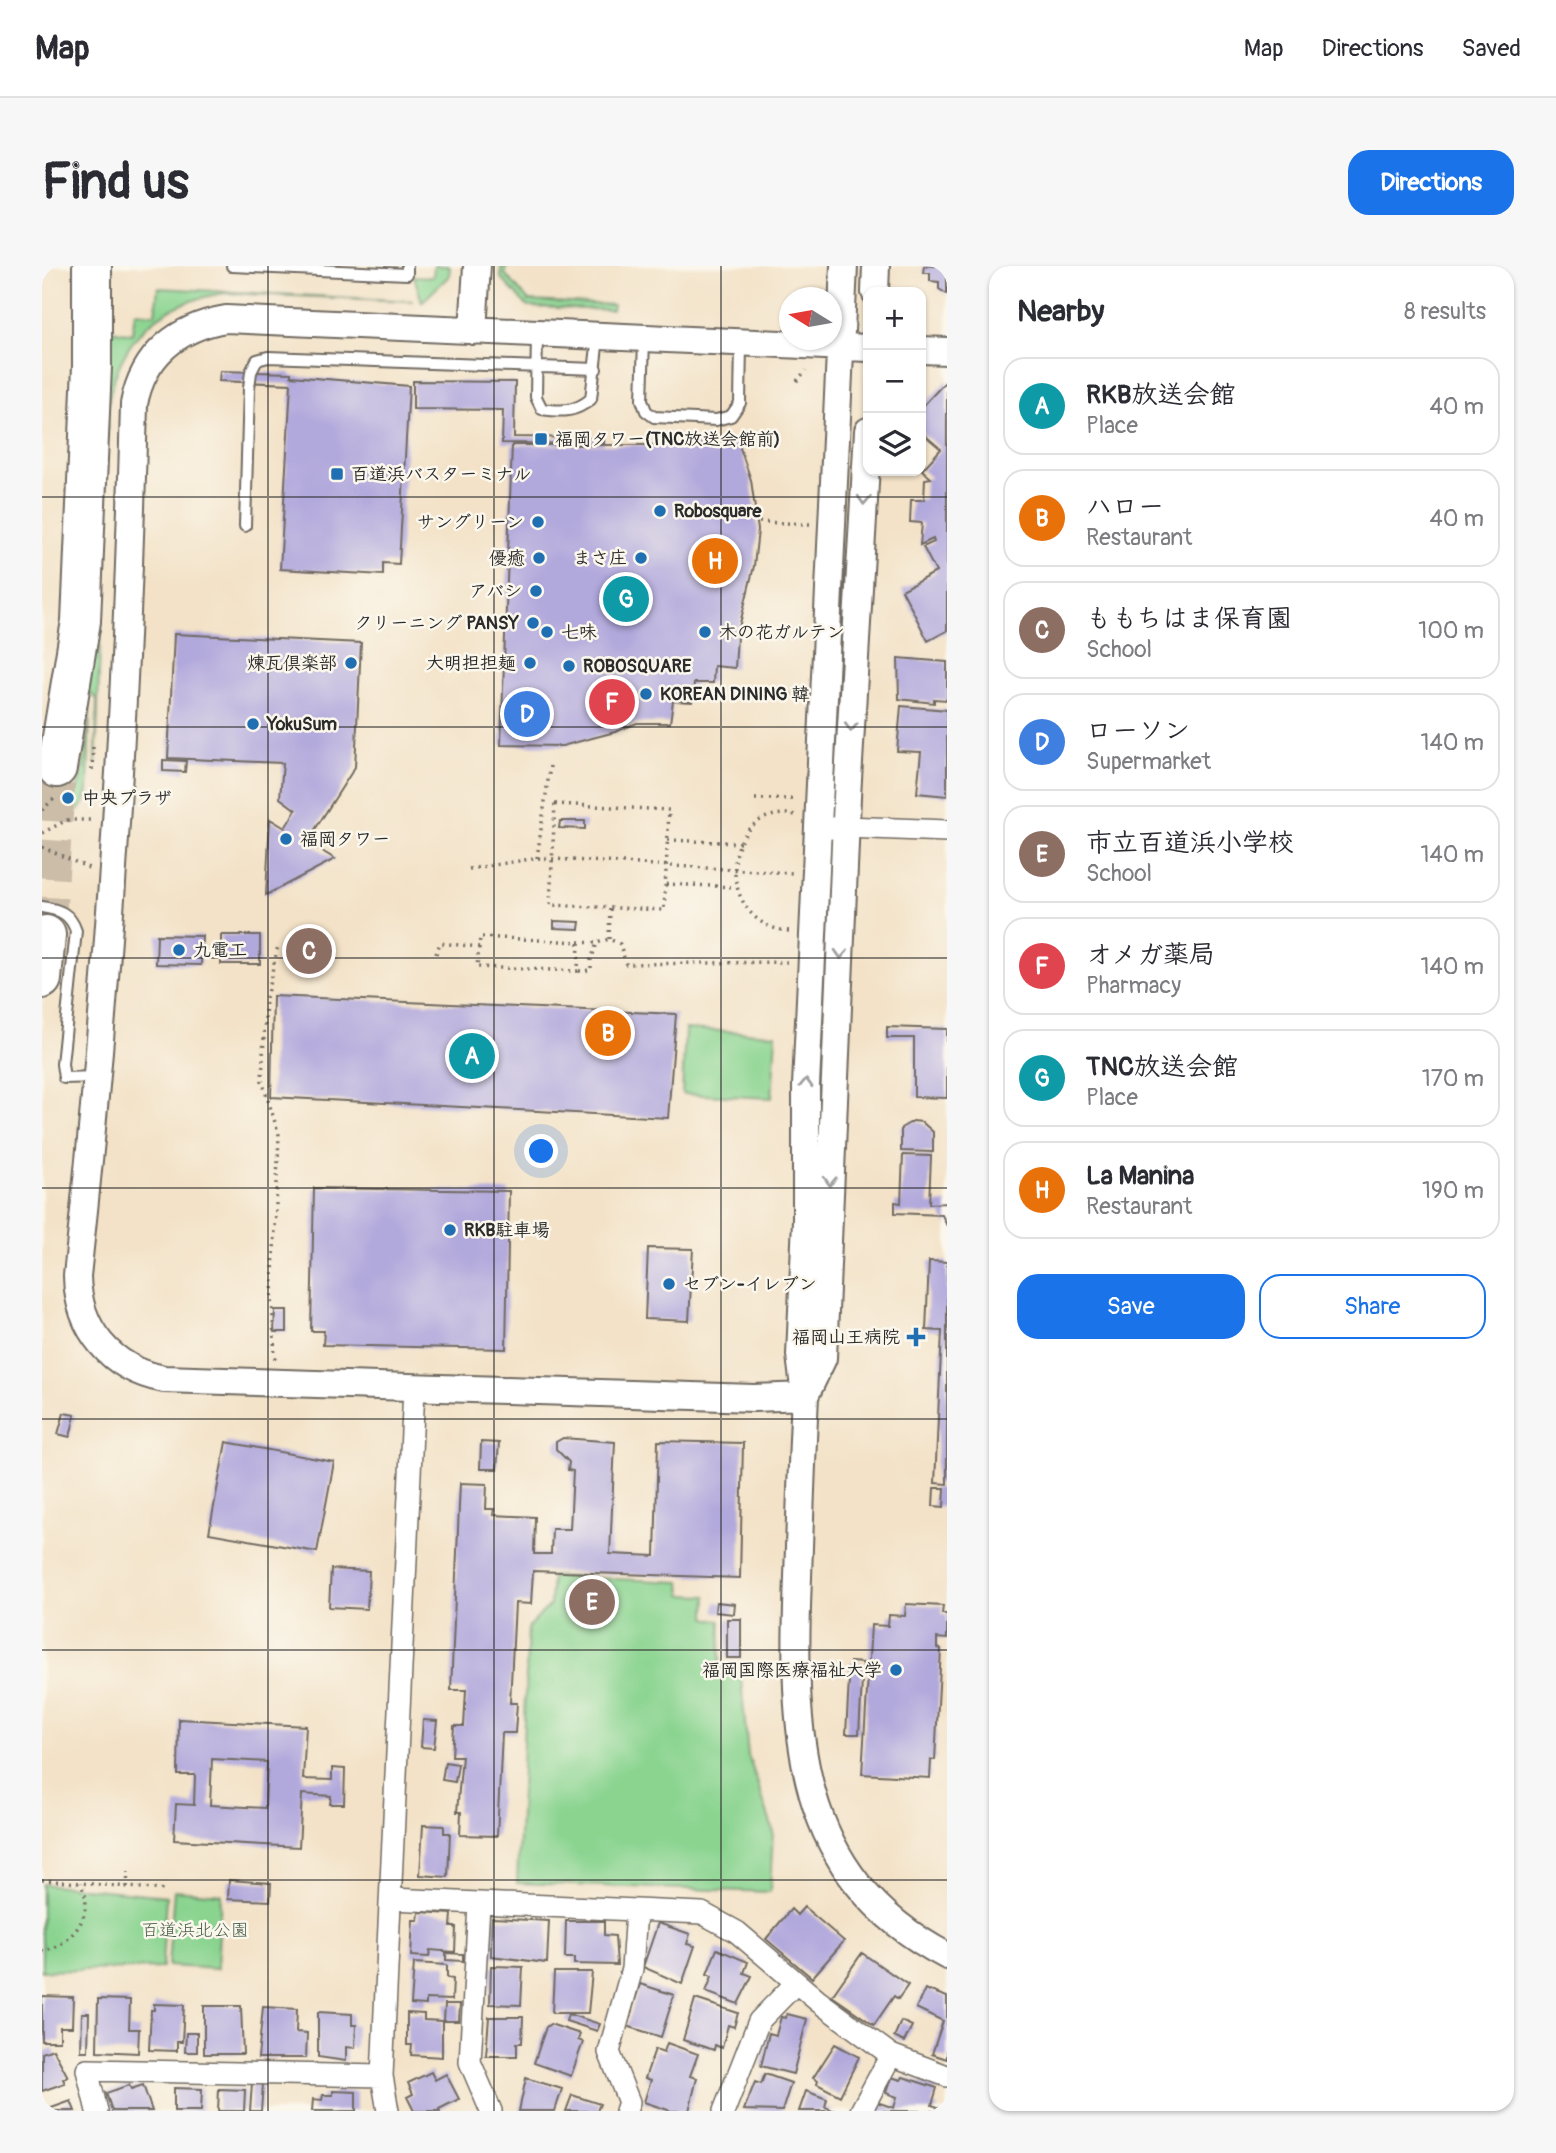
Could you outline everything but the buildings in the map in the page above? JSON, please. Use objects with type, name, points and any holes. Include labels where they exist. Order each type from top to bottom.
[{"type":"highway","points":[[66,266],[71,368],[65,621],[57,768],[81,621],[92,366],[92,266]]},
{"type":"highway","points":[[42,979],[44,921]]},
{"type":"street","points":[[473,331],[477,266]]},
{"type":"street","points":[[842,298],[844,266]]},
{"type":"street","points":[[875,287],[876,266]]},
{"type":"street","points":[[779,343],[226,319],[188,328],[158,351],[146,367],[134,404],[120,781],[99,1077],[77,1288],[87,1326],[107,1352],[129,1368],[164,1379],[754,1398],[805,1396]]},
{"type":"street","points":[[842,345],[863,347]]},
{"type":"street","points":[[839,350],[832,572],[809,823],[806,1222],[800,1356],[805,1396],[796,1676],[802,1754],[810,1791],[832,1845],[863,1891],[911,1935],[947,1956]]},
{"type":"street","points":[[926,350],[947,351]]},
{"type":"street","points":[[805,1396],[823,1358],[846,827],[866,476]]},
{"type":"street","points":[[809,823],[947,831]]},
{"type":"street","points":[[388,2111],[382,2076],[414,1388]]},
{"type":"street","points":[[392,1899],[702,1913],[737,1932],[796,1983],[891,2055],[947,2076]]},
{"type":"street","points":[[479,1905],[470,2062],[491,2111]]},
{"type":"street","points":[[626,2111],[629,2102],[609,2052],[632,1969],[636,1911]]},
{"type":"street","points":[[724,2111],[724,2105],[759,2021],[796,1983]]},
{"type":"street","points":[[861,2111],[891,2055]]},
{"type":"street","points":[[97,2111],[86,2070],[382,2076]]},
{"type":"lane","points":[[232,266],[407,274],[407,266]]},
{"type":"lane","points":[[537,332],[536,397],[542,409],[554,411],[576,411],[591,399],[598,334]]},
{"type":"lane","points":[[644,337],[642,400],[646,411],[654,417],[716,420],[731,416],[740,403],[741,341]]},
{"type":"lane","points":[[245,526],[249,388],[251,372],[257,360],[268,358],[596,369]]},
{"type":"lane","points":[[44,921],[62,911],[72,919],[76,931],[62,1063],[64,1078],[99,1077]]},
{"type":"path","points":[[797,381],[807,368]]},
{"type":"path","points":[[759,522],[806,524]]},
{"type":"path","points":[[790,694],[799,695]]},
{"type":"path","points":[[537,858],[550,766]]},
{"type":"path","points":[[755,799],[801,799]]},
{"type":"path","points":[[555,804],[669,810],[667,840],[664,910],[550,905],[555,804]]},
{"type":"path","points":[[794,932],[782,931],[757,918],[746,908],[736,887],[736,869],[747,829],[764,817],[776,814],[809,823]]},
{"type":"path","points":[[42,833],[67,820],[98,820]]},
{"type":"path","points":[[667,840],[741,843]]},
{"type":"path","points":[[42,846],[89,868],[95,867]]},
{"type":"path","points":[[469,869],[537,858],[797,873]]},
{"type":"path","points":[[666,884],[736,887]]},
{"type":"path","points":[[609,939],[610,908]]},
{"type":"path","points":[[597,943],[591,960],[591,970],[477,967],[480,937],[597,943],[609,939],[620,944],[626,964],[793,962]]},
{"type":"path","points":[[578,971],[579,942]]},
{"type":"path","points":[[436,954],[440,943],[479,947]]},
{"type":"path","points":[[274,1363],[272,1299],[279,1135],[262,1081],[262,1056],[266,998],[278,946]]},
{"type":"path","points":[[127,1886],[128,1868]]},
{"type":"path","points":[[42,1880],[166,1890]]},
{"type":"path","points":[[42,1952],[61,1946],[77,1930],[85,1903],[80,1883]]},
{"type":"green space","points":[[434,266],[450,266],[449,276],[422,302],[414,276],[433,277]]},
{"type":"green space","points":[[501,266],[506,266],[505,274],[529,301],[613,305],[612,310],[528,307],[501,278]]},
{"type":"green space","points":[[158,288],[413,301],[225,293],[180,305],[146,327],[133,341],[122,359],[108,403],[96,765],[97,699],[91,694],[85,701],[72,784],[69,785],[82,690],[106,329],[132,334],[135,312],[155,314]]},
{"type":"green space","points":[[852,522],[846,575],[835,801],[831,800],[842,575]]},
{"type":"green space","points":[[90,705],[88,791],[84,804],[76,812],[46,812],[73,794],[77,788],[84,765]]},
{"type":"green space","points":[[685,1029],[776,1034],[772,1098],[682,1094]]},
{"type":"green space","points":[[552,1576],[681,1582],[682,1595],[707,1596],[706,1618],[721,1621],[720,1666],[740,1668],[748,1755],[773,1830],[770,1892],[517,1883],[528,1627],[550,1605]]},
{"type":"green space","points":[[42,1884],[166,1896],[162,1968],[42,1971]]},
{"type":"green space","name":"百道浜北公園","points":[[174,1890],[221,1894],[217,1969],[168,1966]]},
{"type":"tunnel","points":[[46,935],[57,768]]},
{"type":"place","name":"福岡タワー(TNC放送会館前)","points":[[541,439]]},
{"type":"place","name":"百道浜バスターミナル","points":[[337,474]]},
{"type":"place","name":"Robosquare","points":[[660,511]]},
{"type":"place","name":"サングリーン","points":[[538,522]]},
{"type":"place","name":"優癒","points":[[539,558]]},
{"type":"place","name":"まさ庄","points":[[641,558]]},
{"type":"place","name":"La Manina","points":[[715,561]]},
{"type":"place","name":"アバシ","points":[[536,591]]},
{"type":"place","name":"TNC放送会館","points":[[626,599]]},
{"type":"place","name":"クリーニング PANSY","points":[[533,623]]},
{"type":"place","name":"七味","points":[[547,632]]},
{"type":"place","name":"木の花ガルテン","points":[[705,632]]},
{"type":"place","name":"煉瓦倶楽部","points":[[351,663]]},
{"type":"place","name":"大明担担麺","points":[[530,663]]},
{"type":"place","name":"ROBOSQUARE","points":[[569,666]]},
{"type":"place","name":"KOREAN DINING 韓","points":[[646,694]]},
{"type":"place","name":"オメガ薬局","points":[[612,702]]},
{"type":"place","name":"ローソン","points":[[527,714]]},
{"type":"place","name":"YokuSum","points":[[253,724]]},
{"type":"place","name":"中央プラザ","points":[[68,798]]},
{"type":"place","name":"福岡タワー","points":[[286,839]]},
{"type":"place","name":"九電工","points":[[179,950]]},
{"type":"place","name":"ももちはま保育園","points":[[309,951]]},
{"type":"place","name":"ハロー","points":[[608,1033]]},
{"type":"place","name":"RKB放送会館","points":[[472,1056]]},
{"type":"place","name":"RKB駐車場","points":[[450,1230]]},
{"type":"place","name":"セブン-イレブン","points":[[669,1284]]},
{"type":"place","name":"福岡山王病院","points":[[916,1337]]},
{"type":"place","name":"市立百道浜小学校","points":[[592,1602]]},
{"type":"place","name":"福岡国際医療福祉大学","points":[[896,1670]]}]
